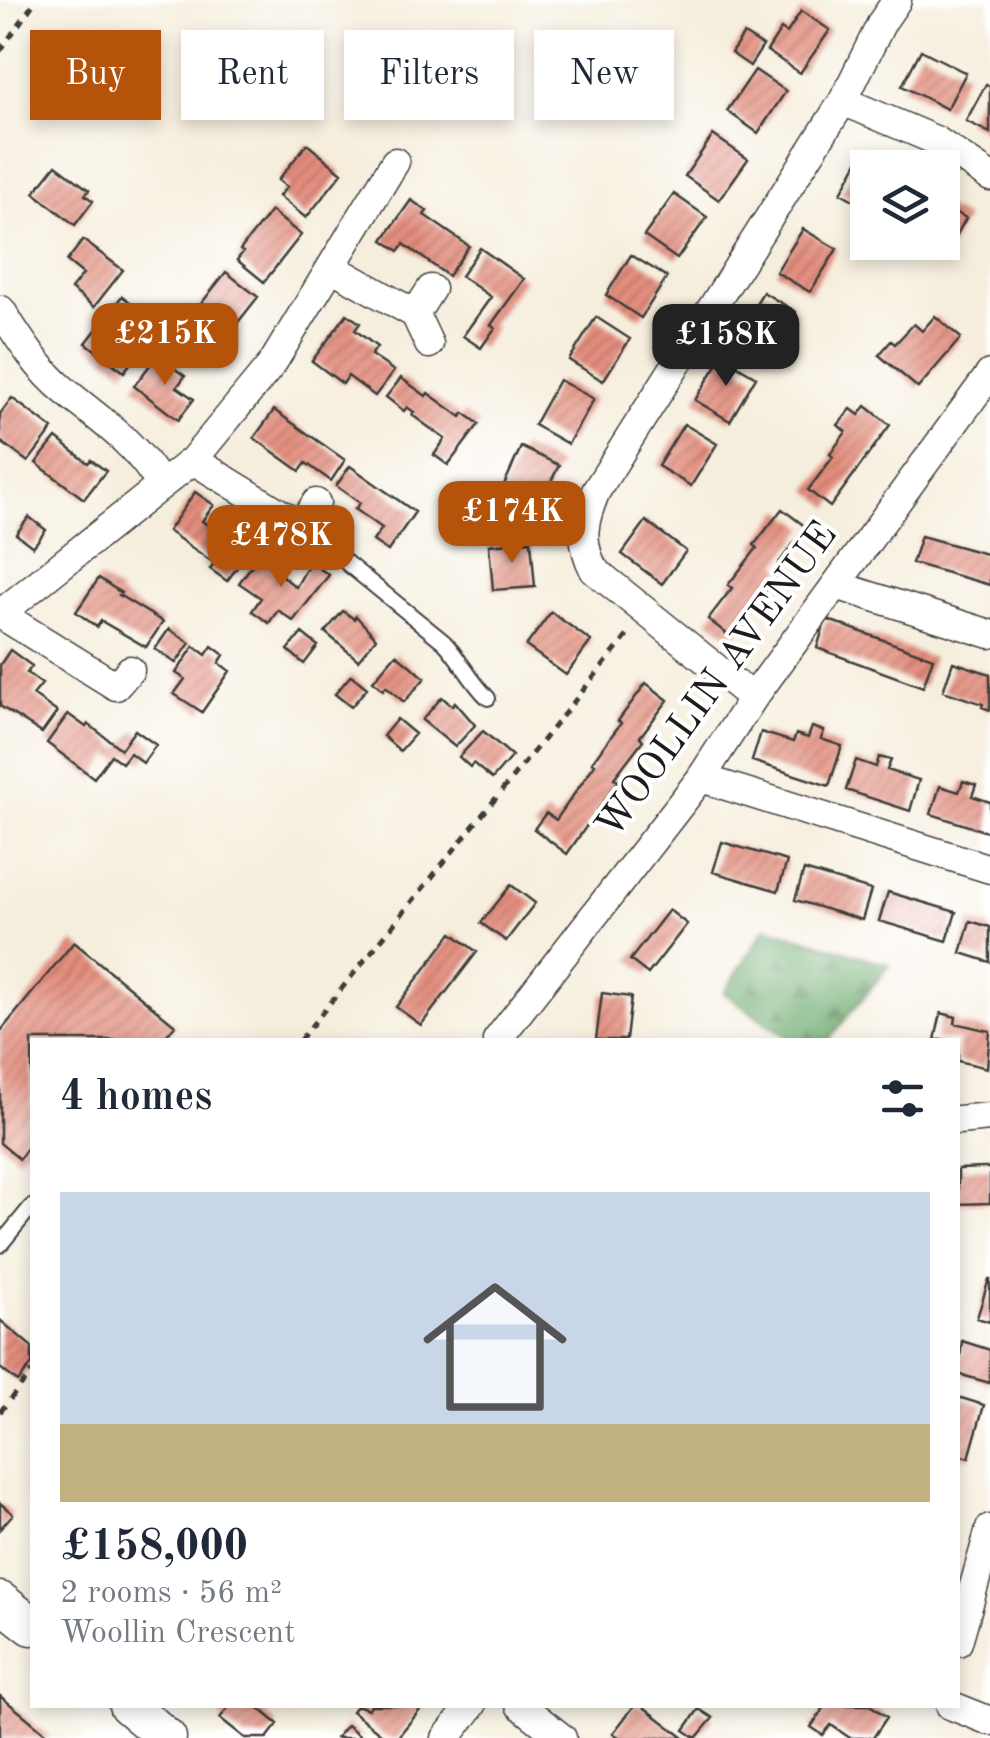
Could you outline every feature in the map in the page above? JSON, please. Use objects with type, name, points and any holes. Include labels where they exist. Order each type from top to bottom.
[{"type":"street","points":[[754,698],[594,570],[582,533],[596,492],[843,101],[897,0]]},
{"type":"street","points":[[843,101],[938,141],[990,177]]},
{"type":"street","points":[[130,670],[116,686],[0,614],[193,460],[272,364],[395,162]]},
{"type":"street","points":[[333,268],[416,314],[429,344]]},
{"type":"street","points":[[416,314],[430,289]]},
{"type":"street","points":[[1,310],[38,364],[124,437],[145,458],[160,484]]},
{"type":"street","name":"WOOLLIN AVENUE","points":[[505,1037],[701,778],[754,698],[988,381]]},
{"type":"street","points":[[193,460],[309,514]]},
{"type":"street","points":[[836,585],[990,634]]},
{"type":"street","points":[[701,778],[990,869]]},
{"type":"street","points":[[960,1120],[990,1117]]},
{"type":"street","points":[[960,1635],[990,1530]]},
{"type":"street","points":[[0,1601],[30,1624]]},
{"type":"street","points":[[132,1708],[167,1738]]},
{"type":"street","points":[[446,1738],[470,1708]]},
{"type":"street","points":[[524,1708],[562,1738]]},
{"type":"street","points":[[958,1708],[990,1721]]},
{"type":"lane","points":[[309,514],[444,642],[464,664],[472,683],[488,698]]},
{"type":"lane","points":[[0,1245],[30,1208]]},
{"type":"path","points":[[0,50],[36,0]]},
{"type":"path","points":[[302,1038],[646,613]]},
{"type":"path","points":[[0,1412],[30,1374]]},
{"type":"green space","points":[[766,927],[890,965],[830,1038],[788,1038],[724,993]]},
{"type":"building","points":[[801,11],[830,30],[800,73],[767,51],[781,29],[787,33]]},
{"type":"building","points":[[744,34],[763,46],[750,66],[731,53]]},
{"type":"building","points":[[921,50],[966,73],[947,109],[902,86]]},
{"type":"building","points":[[755,70],[786,91],[758,133],[727,111]]},
{"type":"building","points":[[986,84],[990,87],[990,133],[966,121]]},
{"type":"building","points":[[713,135],[748,159],[719,200],[685,176]]},
{"type":"building","points":[[307,144],[342,173],[306,218],[279,196],[287,187],[278,180]]},
{"type":"building","points":[[56,165],[89,190],[85,195],[93,201],[75,225],[34,193]]},
{"type":"building","points":[[850,176],[850,198],[841,193]]},
{"type":"building","points":[[674,194],[707,217],[677,259],[644,236]]},
{"type":"building","points":[[411,200],[427,211],[424,215],[469,246],[448,276],[404,244],[399,251],[383,240]]},
{"type":"building","points":[[271,211],[301,235],[264,282],[237,260],[243,252],[240,250]]},
{"type":"building","points":[[803,229],[837,249],[810,292],[776,272]]},
{"type":"building","points":[[83,240],[123,270],[94,307],[71,289],[83,274],[67,261]]},
{"type":"building","points":[[480,248],[524,279],[491,325],[495,328],[481,348],[463,336],[491,297],[461,276]]},
{"type":"building","points":[[631,255],[667,277],[641,318],[606,295]]},
{"type":"building","points":[[226,272],[258,297],[224,340],[193,314]]},
{"type":"building","points":[[763,292],[796,312],[769,356],[736,336]]},
{"type":"building","points":[[122,296],[142,311],[130,327],[138,332],[134,337],[144,345],[124,372],[86,343]]},
{"type":"building","points":[[347,314],[360,323],[355,330],[377,347],[371,355],[394,371],[375,396],[348,376],[343,384],[312,361]]},
{"type":"building","points":[[935,316],[961,338],[918,388],[879,355],[914,324],[922,331]]},
{"type":"building","points":[[596,317],[630,339],[603,381],[569,360]]},
{"type":"building","points":[[157,356],[185,376],[177,387],[194,399],[178,420],[134,386]]},
{"type":"building","points":[[722,357],[756,377],[730,421],[695,400]]},
{"type":"building","points":[[401,378],[461,417],[464,413],[479,424],[448,465],[434,455],[445,439],[407,407],[404,411],[386,397]]},
{"type":"building","points":[[559,380],[594,399],[568,444],[534,425]]},
{"type":"building","points":[[12,398],[53,429],[28,462],[0,441],[0,414]]},
{"type":"building","points":[[866,406],[890,425],[830,507],[808,490],[846,432],[838,425],[851,409],[859,415]]},
{"type":"building","points":[[274,410],[345,460],[331,481],[306,463],[300,471],[254,438]]},
{"type":"building","points":[[684,424],[717,444],[691,486],[658,466]]},
{"type":"building","points":[[56,438],[88,463],[91,460],[106,471],[84,499],[36,463]]},
{"type":"building","points":[[521,447],[559,465],[536,513],[499,496]]},
{"type":"building","points":[[350,466],[415,512],[388,551],[373,541],[382,528],[355,509],[360,503],[336,486]]},
{"type":"building","points":[[195,492],[214,505],[202,521],[230,541],[226,546],[244,558],[227,581],[210,569],[214,563],[168,531]]},
{"type":"building","points":[[782,509],[806,527],[732,638],[708,619],[757,548],[754,545]]},
{"type":"building","points":[[29,517],[46,530],[33,547],[16,534]]},
{"type":"building","points":[[646,521],[686,551],[662,584],[622,554]]},
{"type":"building","points":[[921,536],[990,555],[990,585],[912,563]]},
{"type":"building","points":[[531,541],[535,587],[493,590],[489,545]]},
{"type":"building","points":[[258,557],[296,587],[310,562],[329,575],[293,621],[278,610],[269,623],[252,611],[261,598],[239,583]]},
{"type":"building","points":[[99,578],[163,622],[146,647],[101,621],[97,627],[76,612]]},
{"type":"building","points":[[343,611],[354,619],[356,616],[376,638],[358,660],[325,632]]},
{"type":"building","points":[[551,612],[591,641],[566,675],[526,646]]},
{"type":"building","points":[[826,619],[933,658],[923,687],[817,648]]},
{"type":"building","points":[[169,629],[190,643],[176,663],[155,649]]},
{"type":"building","points":[[302,633],[318,646],[304,664],[288,650]]},
{"type":"building","points":[[194,646],[206,655],[212,646],[224,655],[219,663],[230,671],[202,712],[174,694],[185,679],[176,673]]},
{"type":"building","points":[[10,650],[32,666],[27,673],[42,684],[33,695],[57,712],[42,733],[0,706],[0,665]]},
{"type":"building","points":[[396,654],[425,678],[404,702],[386,686],[383,690],[373,681]]},
{"type":"building","points":[[953,662],[990,674],[990,710],[943,691]]},
{"type":"building","points":[[351,675],[367,688],[351,707],[335,694]]},
{"type":"building","points":[[646,683],[668,700],[640,737],[643,740],[614,778],[618,781],[567,854],[534,829],[546,813],[556,820]]},
{"type":"building","points":[[442,697],[452,706],[455,702],[475,725],[455,747],[422,720]]},
{"type":"building","points":[[68,714],[121,749],[135,730],[156,745],[143,763],[130,753],[122,763],[111,755],[94,778],[47,743]]},
{"type":"building","points":[[397,719],[415,734],[400,751],[383,736]]},
{"type":"building","points":[[812,727],[824,731],[821,739],[842,746],[829,786],[752,761],[761,732],[793,742],[796,734],[808,738]]},
{"type":"building","points":[[483,731],[512,756],[492,779],[459,757]]},
{"type":"building","points":[[879,757],[891,760],[887,770],[919,780],[910,811],[846,790],[856,760],[876,767]]},
{"type":"building","points":[[963,781],[976,785],[972,796],[990,802],[990,833],[931,814],[940,786],[959,792]]},
{"type":"building","points":[[722,842],[787,861],[778,891],[713,872]]},
{"type":"building","points":[[804,870],[871,890],[862,920],[795,900]]},
{"type":"building","points":[[511,885],[535,903],[506,941],[481,923]]},
{"type":"building","points":[[888,892],[956,912],[947,941],[879,921]]},
{"type":"building","points":[[669,910],[687,924],[648,974],[630,960]]},
{"type":"building","points":[[970,921],[990,927],[990,962],[961,953]]},
{"type":"building","points":[[452,933],[477,952],[421,1025],[396,1007]]},
{"type":"building","points":[[74,942],[175,1025],[165,1038],[30,1038],[30,1145],[19,1159],[0,1143],[0,1032]]},
{"type":"building","points":[[602,993],[631,997],[626,1038],[596,1038]]},
{"type":"building","points":[[941,1013],[956,1017],[955,1023],[990,1031],[987,1068],[960,1061],[960,1038],[935,1038]]},
{"type":"building","points":[[990,1168],[990,1203],[960,1204],[960,1169]]},
{"type":"building","points":[[990,1279],[990,1322],[977,1318]]},
{"type":"building","points":[[0,1320],[30,1345],[30,1367],[18,1382],[0,1368]]},
{"type":"building","points":[[962,1341],[990,1350],[990,1383],[960,1375]]},
{"type":"building","points":[[960,1398],[984,1405],[969,1458],[960,1456]]},
{"type":"building","points":[[0,1503],[13,1514],[0,1529]]},
{"type":"building","points":[[0,1696],[26,1717],[51,1738],[0,1738]]},
{"type":"building","points":[[228,1708],[259,1708],[278,1724],[267,1738],[245,1738],[220,1718]]},
{"type":"building","points":[[422,1708],[397,1738],[386,1738],[352,1711]]},
{"type":"building","points":[[633,1708],[645,1708],[684,1738],[620,1738],[613,1733]]},
{"type":"building","points":[[824,1708],[874,1708],[887,1717],[873,1738],[850,1738],[831,1725],[823,1735],[811,1727]]},
{"type":"building","points":[[699,1709],[713,1718],[696,1738],[684,1730]]},
{"type":"building","points":[[347,1725],[363,1738],[336,1738]]}]
